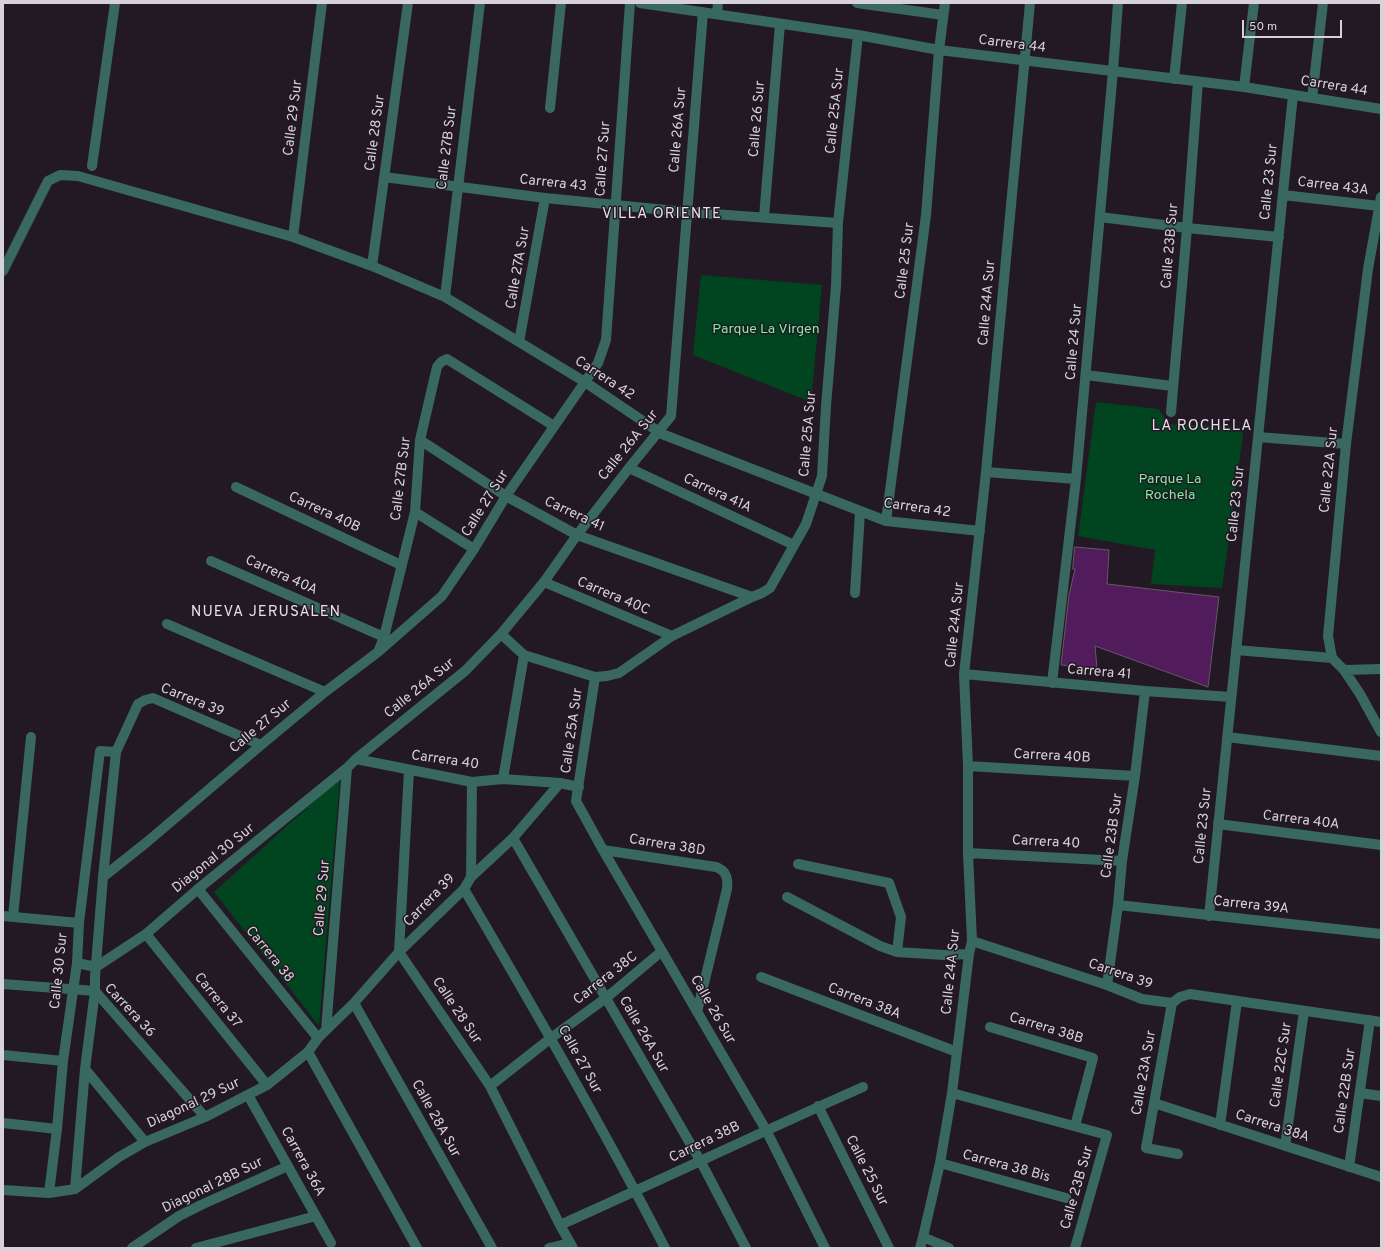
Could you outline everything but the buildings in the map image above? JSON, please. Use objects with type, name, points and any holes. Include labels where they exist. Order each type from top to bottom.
[{"type":"street","points":[[92,166],[116,3]]},
{"type":"street","name":"Calle 29 Sur","points":[[293,237],[322,3]]},
{"type":"street","name":"Calle 28 Sur","points":[[372,266],[408,3]]},
{"type":"street","name":"Calle 27B Sur","points":[[445,297],[480,3]]},
{"type":"street","points":[[550,108],[562,3]]},
{"type":"street","name":"Calle 27 Sur","points":[[103,878],[148,842],[261,745],[378,652],[442,596],[474,550],[506,496],[598,363],[606,340],[630,3]]},
{"type":"street","name":"Carrera 44","points":[[640,3],[684,6],[703,12],[858,35],[939,50],[1244,87],[1381,109]]},
{"type":"street","points":[[717,14],[718,3]]},
{"type":"street","points":[[857,3],[943,15]]},
{"type":"street","name":"Calle 25 Sur","points":[[886,521],[926,215],[939,50],[945,3]]},
{"type":"street","name":"Calle 24A Sur","points":[[920,1248],[940,1163],[952,1093],[968,954],[972,940],[968,853],[968,766],[964,674],[986,472],[1030,3]]},
{"type":"street","name":"Calle 24 Sur","points":[[1052,683],[1076,479],[1118,3]]},
{"type":"street","points":[[1174,79],[1182,3]]},
{"type":"street","points":[[1244,87],[1254,3]]},
{"type":"street","points":[[1312,98],[1323,3]]},
{"type":"street","name":"Calle 26A Sur","points":[[347,768],[356,759],[466,671],[501,634],[544,582],[577,535],[628,468],[671,416],[703,12]]},
{"type":"street","name":"Calle 26 Sur","points":[[764,217],[780,24]]},
{"type":"street","name":"Calle 25A Sur","points":[[579,787],[595,677],[618,673],[672,636],[770,588],[806,524],[822,476],[836,286],[838,223],[858,35]]},
{"type":"street","name":"Calle 23B Sur","points":[[1171,412],[1198,82]]},
{"type":"street","name":"Calle 23 Sur","points":[[1209,916],[1293,95]]},
{"type":"street","name":"Carrera 42","points":[[3,271],[48,181],[60,175],[78,176],[293,237],[372,266],[445,297],[585,382],[662,434],[860,512],[886,521],[980,531]]},
{"type":"street","name":"Carrera 43","points":[[384,177],[546,198],[615,205],[686,212],[838,223]]},
{"type":"street","name":"Carrea 43A","points":[[1283,195],[1380,201]]},
{"type":"street","name":"Calle 27A Sur","points":[[519,342],[546,198]]},
{"type":"street","name":"Calle 22A Sur","points":[[1332,658],[1328,636],[1346,444],[1368,269],[1380,201]]},
{"type":"street","points":[[1100,217],[1187,228],[1279,237]]},
{"type":"street","name":"Calle 27B Sur","points":[[378,652],[384,637],[415,512],[420,440],[437,367],[441,362],[447,359],[554,426]]},
{"type":"street","points":[[1086,375],[1172,386]]},
{"type":"street","points":[[1258,437],[1346,444]]},
{"type":"street","name":"Carrera 41","points":[[420,440],[506,496],[577,535],[752,597]]},
{"type":"street","name":"Carrera 41A","points":[[628,468],[794,545]]},
{"type":"street","points":[[986,472],[1076,479]]},
{"type":"street","name":"Carrera 40B","points":[[236,487],[401,565]]},
{"type":"street","points":[[415,512],[474,550]]},
{"type":"street","points":[[856,593],[860,512]]},
{"type":"street","name":"Carrera 40A","points":[[211,560],[384,637]]},
{"type":"street","name":"Carrera 40C","points":[[544,582],[672,636]]},
{"type":"street","points":[[167,624],[326,692]]},
{"type":"street","points":[[501,634],[524,655],[595,677]]},
{"type":"street","points":[[1236,650],[1332,658],[1344,670],[1360,694],[1381,732]]},
{"type":"street","points":[[503,779],[524,655]]},
{"type":"street","points":[[1344,670],[1381,669]]},
{"type":"street","name":"Carrera 41","points":[[964,674],[1052,683],[1231,697]]},
{"type":"street","name":"Calle 23B Sur","points":[[1107,985],[1145,691]]},
{"type":"street","name":"Carrera 39","points":[[116,752],[138,704],[153,698],[261,745]]},
{"type":"street","points":[[31,737],[8,916],[79,923]]},
{"type":"street","points":[[1227,737],[1381,756]]},
{"type":"street","name":"Calle 30 Sur","points":[[50,1193],[63,1061],[74,990],[79,923],[100,751],[116,752]]},
{"type":"street","points":[[3,1190],[50,1193],[75,1189],[85,1069],[95,991],[103,878],[116,752]]},
{"type":"street","name":"Carrera 40","points":[[356,759],[472,782],[503,779],[560,783],[579,787]]},
{"type":"street","name":"Carrera 40B","points":[[968,766],[1135,776]]},
{"type":"street","name":"Calle 29 Sur","points":[[326,1030],[347,768]]},
{"type":"street","name":"Diagonal 30 Sur","points":[[96,967],[146,934],[198,889],[347,768]]},
{"type":"street","points":[[399,952],[409,770]]},
{"type":"street","points":[[471,877],[472,782]]},
{"type":"street","name":"Carrera 39","points":[[318,1038],[354,1003],[399,952],[464,889],[471,877],[513,838],[560,783]]},
{"type":"street","name":"Calle 26 Sur","points":[[579,787],[576,801],[766,1130],[825,1248]]},
{"type":"street","name":"Carrera 40A","points":[[1218,824],[1381,845]]},
{"type":"street","name":"Calle 26A Sur","points":[[513,838],[701,1162],[746,1248]]},
{"type":"street","name":"Carrera 38D","points":[[603,850],[716,867],[721,869],[726,874],[728,880],[727,889],[697,1012]]},
{"type":"street","name":"Carrera 40","points":[[968,853],[1122,861]]},
{"type":"street","points":[[798,864],[889,883],[901,917],[897,952]]},
{"type":"street","name":"Carrera 38","points":[[198,889],[318,1038]]},
{"type":"street","name":"Calle 27 Sur","points":[[464,889],[551,1038],[636,1191],[665,1248]]},
{"type":"street","points":[[787,897],[880,946],[897,952],[944,955],[968,954]]},
{"type":"street","name":"Carrera 39A","points":[[1118,906],[1381,934]]},
{"type":"street","name":"Carrera 37","points":[[146,934],[267,1085]]},
{"type":"street","name":"Carrera 39","points":[[972,940],[1107,985],[1142,999],[1172,1003]]},
{"type":"street","name":"Carrera 38C","points":[[490,1086],[551,1038],[606,998],[662,951]]},
{"type":"street","name":"Calle 28 Sur","points":[[399,952],[490,1086],[560,1225],[572,1245]]},
{"type":"street","points":[[77,963],[96,967]]},
{"type":"street","name":"Carrera 38A","points":[[761,977],[957,1052]]},
{"type":"street","name":"Carrera 36","points":[[3,984],[95,991],[205,1117]]},
{"type":"street","points":[[1172,1003],[1180,997],[1190,994],[1381,1022]]},
{"type":"street","points":[[1220,1125],[1237,1001]]},
{"type":"street","name":"Calle 28A Sur","points":[[354,1003],[492,1248]]},
{"type":"street","name":"Calle 23A Sur","points":[[1172,1003],[1146,1148],[1178,1154]]},
{"type":"street","name":"Calle 22C Sur","points":[[1285,1146],[1304,1011]]},
{"type":"street","name":"Calle 22B Sur","points":[[1349,1167],[1370,1020]]},
{"type":"street","name":"Carrera 38B","points":[[990,1027],[1093,1058]]},
{"type":"street","name":"Diagonal 29 Sur","points":[[75,1189],[119,1157],[145,1142],[205,1117],[267,1085],[308,1052],[318,1038]]},
{"type":"street","points":[[308,1052],[418,1248]]},
{"type":"street","points":[[3,1055],[63,1061]]},
{"type":"street","name":"Calle 23B Sur","points":[[1075,1248],[1107,1135],[1076,1126],[1093,1058]]},
{"type":"street","points":[[85,1069],[145,1142]]},
{"type":"street","name":"Carrera 38B","points":[[560,1225],[701,1162],[766,1130],[862,1087]]},
{"type":"street","points":[[952,1093],[1076,1126]]},
{"type":"street","points":[[1360,1093],[1381,1096]]},
{"type":"street","name":"Carrera 36A","points":[[248,1095],[331,1243]]},
{"type":"street","name":"Carrera 38A","points":[[1154,1103],[1381,1177]]},
{"type":"street","name":"Calle 25 Sur","points":[[818,1106],[889,1248]]},
{"type":"street","points":[[3,1123],[57,1129]]},
{"type":"street","name":"Carrera 38 Bis","points":[[940,1163],[1066,1198]]},
{"type":"street","name":"Diagonal 28B Sur","points":[[132,1248],[179,1216],[288,1166]]},
{"type":"street","points":[[196,1248],[316,1216]]},
{"type":"street","points":[[923,1237],[947,1248]]},
{"type":"street","points":[[549,1248],[572,1245]]},
{"type":"green space","name":"Parque La Virgen","points":[[701,275],[822,285],[811,402],[693,355]]},
{"type":"green space","name":"Parque La Rochela","points":[[1096,402],[1159,409],[1168,424],[1244,427],[1222,588],[1151,584],[1155,550],[1078,536]]},
{"type":"green space","points":[[340,778],[319,1026],[214,892]]},
{"type":"district","name":"VILLA ORIENTE","points":[[662,215]]},
{"type":"district","name":"LA ROCHELA","points":[[1202,427]]},
{"type":"district","name":"NUEVA JERUSALEN","points":[[266,613]]}]
